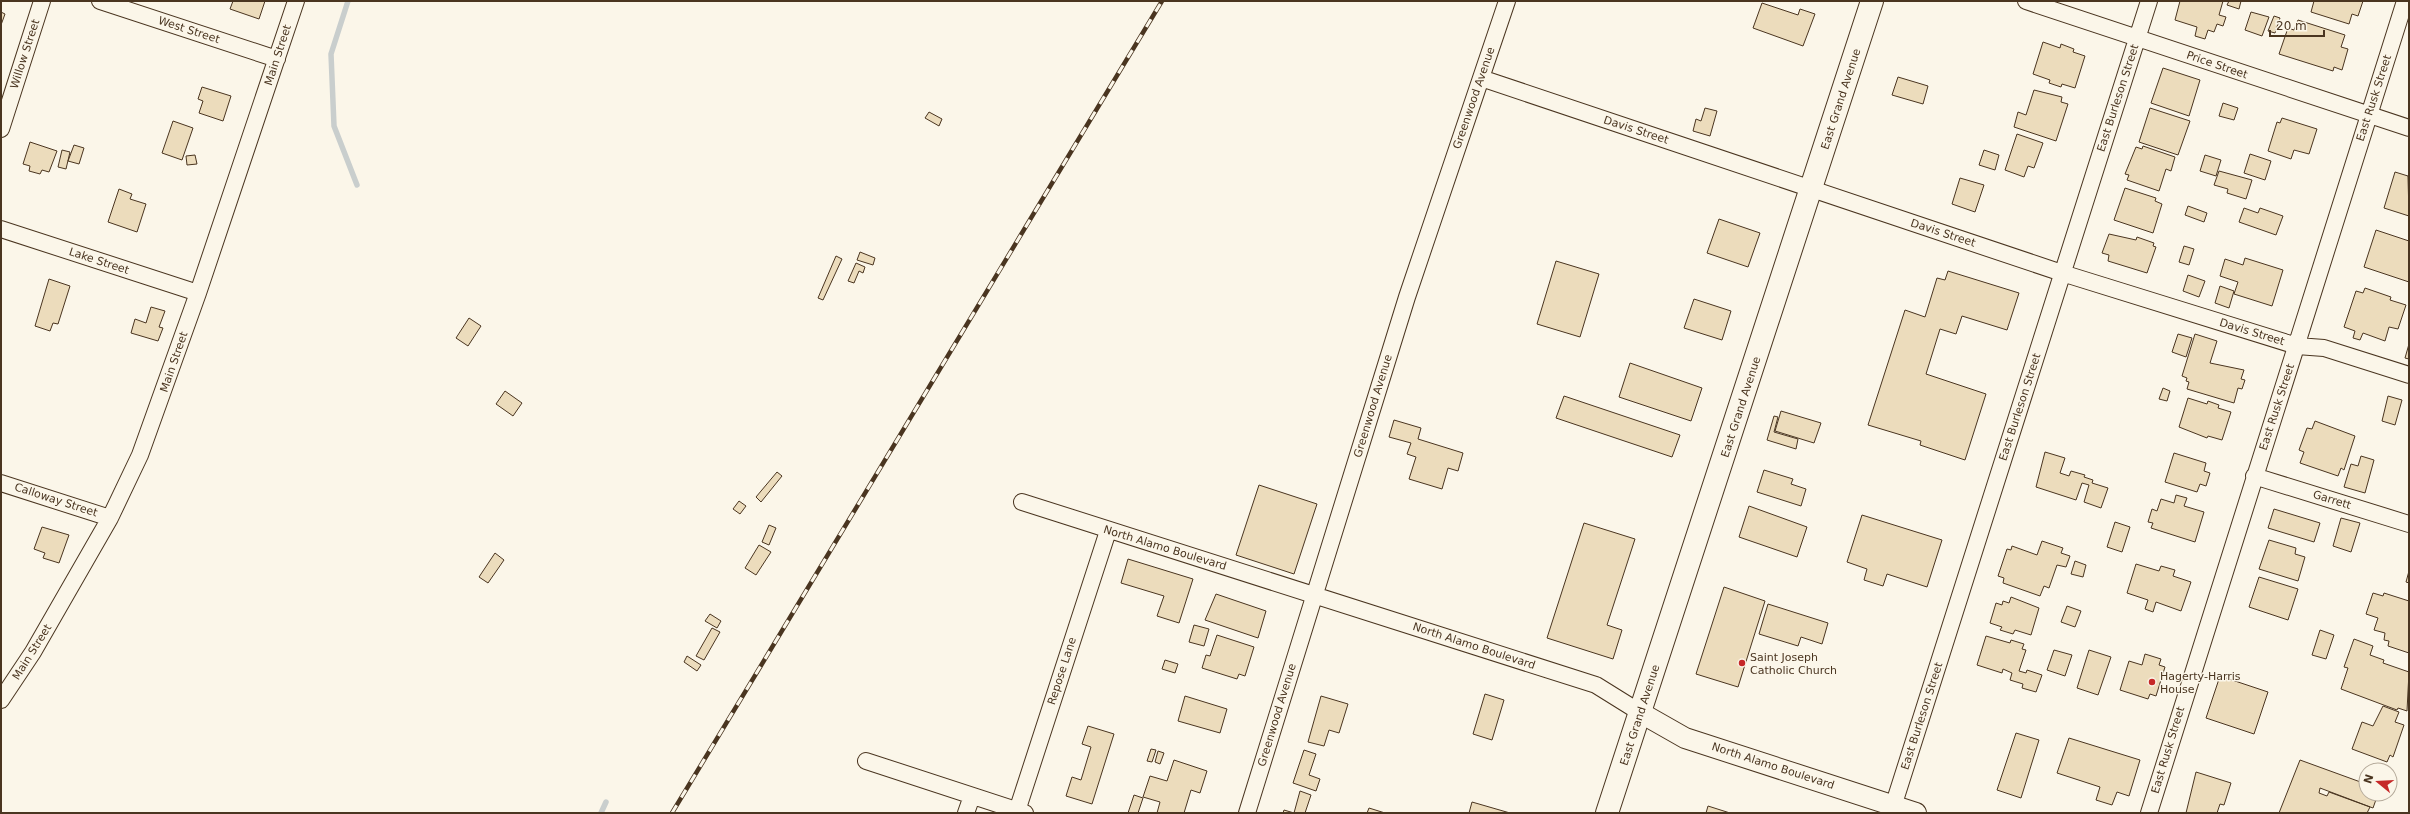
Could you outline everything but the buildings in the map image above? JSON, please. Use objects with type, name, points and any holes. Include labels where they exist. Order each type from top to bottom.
[{"type":"highway","name":"East Grand Avenue","points":[[1607,813],[1641,713],[1872,1]]},
{"type":"street","name":"Willow Street","points":[[1,129],[42,1]]},
{"type":"street","name":"West Street","points":[[100,1],[277,59]]},
{"type":"street","name":"Main Street","points":[[1,700],[33,652],[110,518],[140,455],[198,293],[296,1]]},
{"type":"street","name":"Greenwood Avenue","points":[[1247,813],[1407,297],[1507,1]]},
{"type":"street","name":"Price Street","points":[[2026,1],[2409,128]]},
{"type":"street","name":"East Burleson Street","points":[[1893,809],[2149,1]]},
{"type":"street","name":"East Rusk Street","points":[[2149,813],[2405,1]]},
{"type":"street","name":"Davis Street","points":[[1481,78],[2062,273],[2297,346],[2324,348],[2409,375]]},
{"type":"street","name":"Lake Street","points":[[1,229],[198,293]]},
{"type":"street","name":"Garrett","points":[[2254,476],[2409,524]]},
{"type":"street","name":"Calloway Street","points":[[1,483],[110,518]]},
{"type":"street","name":"North Alamo Boulevard","points":[[1022,502],[1596,684],[1641,713],[1685,738],[1893,809],[1916,813]]},
{"type":"street","name":"Repose Lane","points":[[1021,812],[1108,530]]},
{"type":"street","points":[[866,761],[1021,812]]},
{"type":"street","points":[[966,813],[972,796]]},
{"type":"waterway","points":[[348,1],[331,54],[334,126],[357,185]]},
{"type":"waterway","points":[[601,813],[606,802]]},
{"type":"railway","points":[[672,813],[1162,1]]},
{"type":"place","name":"Saint Joseph Catholic Church","points":[[1742,663]]},
{"type":"place","name":"Hagerty-Harris House","points":[[2152,682]]}]
